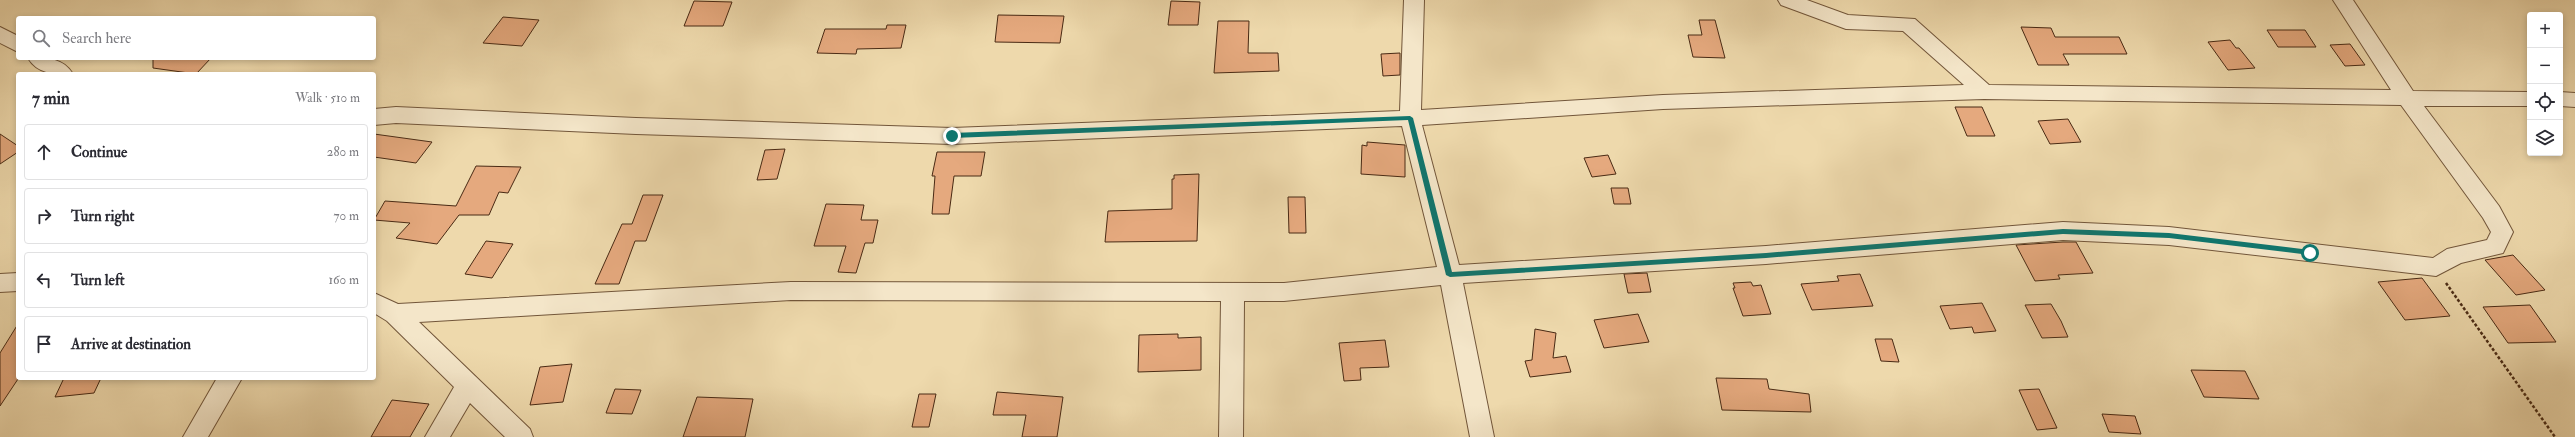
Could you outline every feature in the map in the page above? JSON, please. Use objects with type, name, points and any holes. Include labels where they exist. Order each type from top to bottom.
[{"type":"street","points":[[1414,0],[1410,118],[1450,275],[1482,437]]},
{"type":"street","points":[[1788,0],[1846,22],[1908,24],[1984,92]]},
{"type":"street","points":[[395,314],[791,291],[1284,292],[1450,275],[1766,255],[2063,231],[2169,236],[2436,267],[2455,255],[2495,247],[2502,232],[2491,212],[2407,98],[2344,0]]},
{"type":"street","points":[[0,34],[16,44]]},
{"type":"street","points":[[41,60],[60,72]]},
{"type":"street","points":[[376,117],[396,115],[636,126],[952,136],[1410,118],[1663,102],[1984,92],[2527,99]]},
{"type":"street","points":[[2563,99],[2575,100]]},
{"type":"street","points":[[0,283],[16,282]]},
{"type":"street","points":[[1231,437],[1233,293]]},
{"type":"street","points":[[376,303],[395,314],[467,387],[521,437]]},
{"type":"street","points":[[195,437],[229,380]]},
{"type":"street","points":[[437,437],[467,387]]},
{"type":"path","points":[[2436,267],[2555,437]]},
{"type":"building","points":[[694,1],[732,2],[723,26],[684,26]]},
{"type":"building","points":[[1171,1],[1200,2],[1198,25],[1168,25]]},
{"type":"building","points":[[998,15],[1064,16],[1060,43],[995,42]]},
{"type":"building","points":[[503,17],[539,20],[522,46],[483,43]]},
{"type":"building","points":[[1699,20],[1715,20],[1725,58],[1693,57],[1688,35],[1702,35]]},
{"type":"building","points":[[1218,21],[1249,21],[1248,53],[1278,53],[1279,71],[1214,73]]},
{"type":"building","points":[[887,25],[906,25],[901,48],[857,49],[856,54],[817,53],[825,29],[886,29]]},
{"type":"building","points":[[2021,27],[2051,28],[2055,37],[2119,37],[2127,54],[2063,54],[2069,65],[2038,65]]},
{"type":"building","points":[[2267,30],[2305,30],[2316,47],[2278,47]]},
{"type":"building","points":[[2230,40],[2236,48],[2239,48],[2255,68],[2228,70],[2208,42]]},
{"type":"building","points":[[2350,44],[2365,65],[2345,66],[2330,45]]},
{"type":"building","points":[[1400,53],[1400,75],[1383,76],[1381,54]]},
{"type":"building","points":[[153,60],[209,60],[198,72],[182,72],[153,68]]},
{"type":"building","points":[[1955,107],[1982,107],[1995,136],[1967,136]]},
{"type":"building","points":[[2068,119],[2081,142],[2050,144],[2038,121]]},
{"type":"building","points":[[0,134],[16,145],[16,153],[0,164]]},
{"type":"building","points":[[376,134],[432,142],[416,163],[376,157]]},
{"type":"building","points":[[1367,142],[1405,145],[1405,177],[1361,174],[1362,145],[1367,146]]},
{"type":"building","points":[[785,149],[777,179],[757,180],[765,150]]},
{"type":"building","points":[[937,152],[985,152],[981,176],[954,176],[949,214],[932,214],[935,176],[932,176]]},
{"type":"building","points":[[1608,155],[1616,174],[1592,177],[1584,158]]},
{"type":"building","points":[[476,166],[521,167],[508,193],[499,192],[489,215],[459,215],[437,244],[396,238],[410,223],[376,220],[376,217],[385,201],[456,206]]},
{"type":"building","points":[[1199,174],[1197,241],[1105,242],[1108,211],[1172,209],[1172,179],[1174,179],[1174,175]]},
{"type":"building","points":[[1611,188],[1628,188],[1631,204],[1614,204]]},
{"type":"building","points":[[643,195],[663,195],[646,241],[635,241],[619,284],[595,284],[622,224],[632,224]]},
{"type":"building","points":[[1288,197],[1305,197],[1306,233],[1289,233]]},
{"type":"building","points":[[826,204],[864,205],[861,220],[878,220],[873,243],[865,243],[856,273],[838,272],[846,246],[814,246]]},
{"type":"building","points":[[486,241],[513,244],[492,278],[465,274]]},
{"type":"building","points":[[2076,242],[2093,273],[2058,275],[2060,279],[2035,281],[2016,245]]},
{"type":"building","points":[[2513,255],[2545,290],[2516,295],[2485,260]]},
{"type":"building","points":[[1647,273],[1651,292],[1628,293],[1624,274]]},
{"type":"building","points":[[1860,274],[1873,306],[1812,310],[1801,284],[1839,281],[1837,276]]},
{"type":"building","points":[[2422,278],[2450,316],[2405,320],[2378,282]]},
{"type":"building","points":[[1751,282],[1753,286],[1761,285],[1771,314],[1743,316],[1733,288],[1735,288],[1733,283]]},
{"type":"building","points":[[1982,303],[1996,331],[1974,333],[1972,327],[1950,329],[1940,306]]},
{"type":"building","points":[[2051,304],[2068,337],[2042,338],[2025,305]]},
{"type":"building","points":[[2530,305],[2556,342],[2508,343],[2483,307]]},
{"type":"building","points":[[1638,314],[1649,342],[1604,348],[1594,320]]},
{"type":"building","points":[[16,327],[16,380],[17,380],[0,406],[0,353]]},
{"type":"building","points":[[1535,329],[1556,333],[1553,358],[1566,356],[1571,372],[1530,377],[1525,361],[1532,360]]},
{"type":"building","points":[[1178,334],[1178,338],[1201,337],[1201,370],[1138,372],[1139,335]]},
{"type":"building","points":[[1875,339],[1892,339],[1899,362],[1881,361]]},
{"type":"building","points":[[1385,340],[1389,367],[1360,368],[1361,380],[1344,381],[1339,343]]},
{"type":"building","points":[[572,364],[563,402],[530,405],[540,367]]},
{"type":"building","points":[[2191,370],[2245,371],[2259,399],[2204,397]]},
{"type":"building","points":[[1716,378],[1767,379],[1769,389],[1809,394],[1811,412],[1722,410]]},
{"type":"building","points":[[63,380],[100,380],[94,393],[55,397]]},
{"type":"building","points":[[615,389],[641,390],[632,414],[606,413]]},
{"type":"building","points":[[2039,389],[2057,428],[2037,430],[2019,390]]},
{"type":"building","points":[[997,392],[1063,397],[1057,437],[1022,437],[1026,415],[993,415]]},
{"type":"building","points":[[919,394],[936,394],[929,427],[912,427]]},
{"type":"building","points":[[697,397],[753,399],[745,437],[683,437]]},
{"type":"building","points":[[392,400],[429,404],[410,437],[371,437]]},
{"type":"building","points":[[2102,414],[2135,416],[2141,434],[2109,432]]},
{"type":"route","points":[[952,136],[1410,118],[1450,275],[1766,255],[2063,231],[2131,233],[2169,236],[2310,253]]}]
